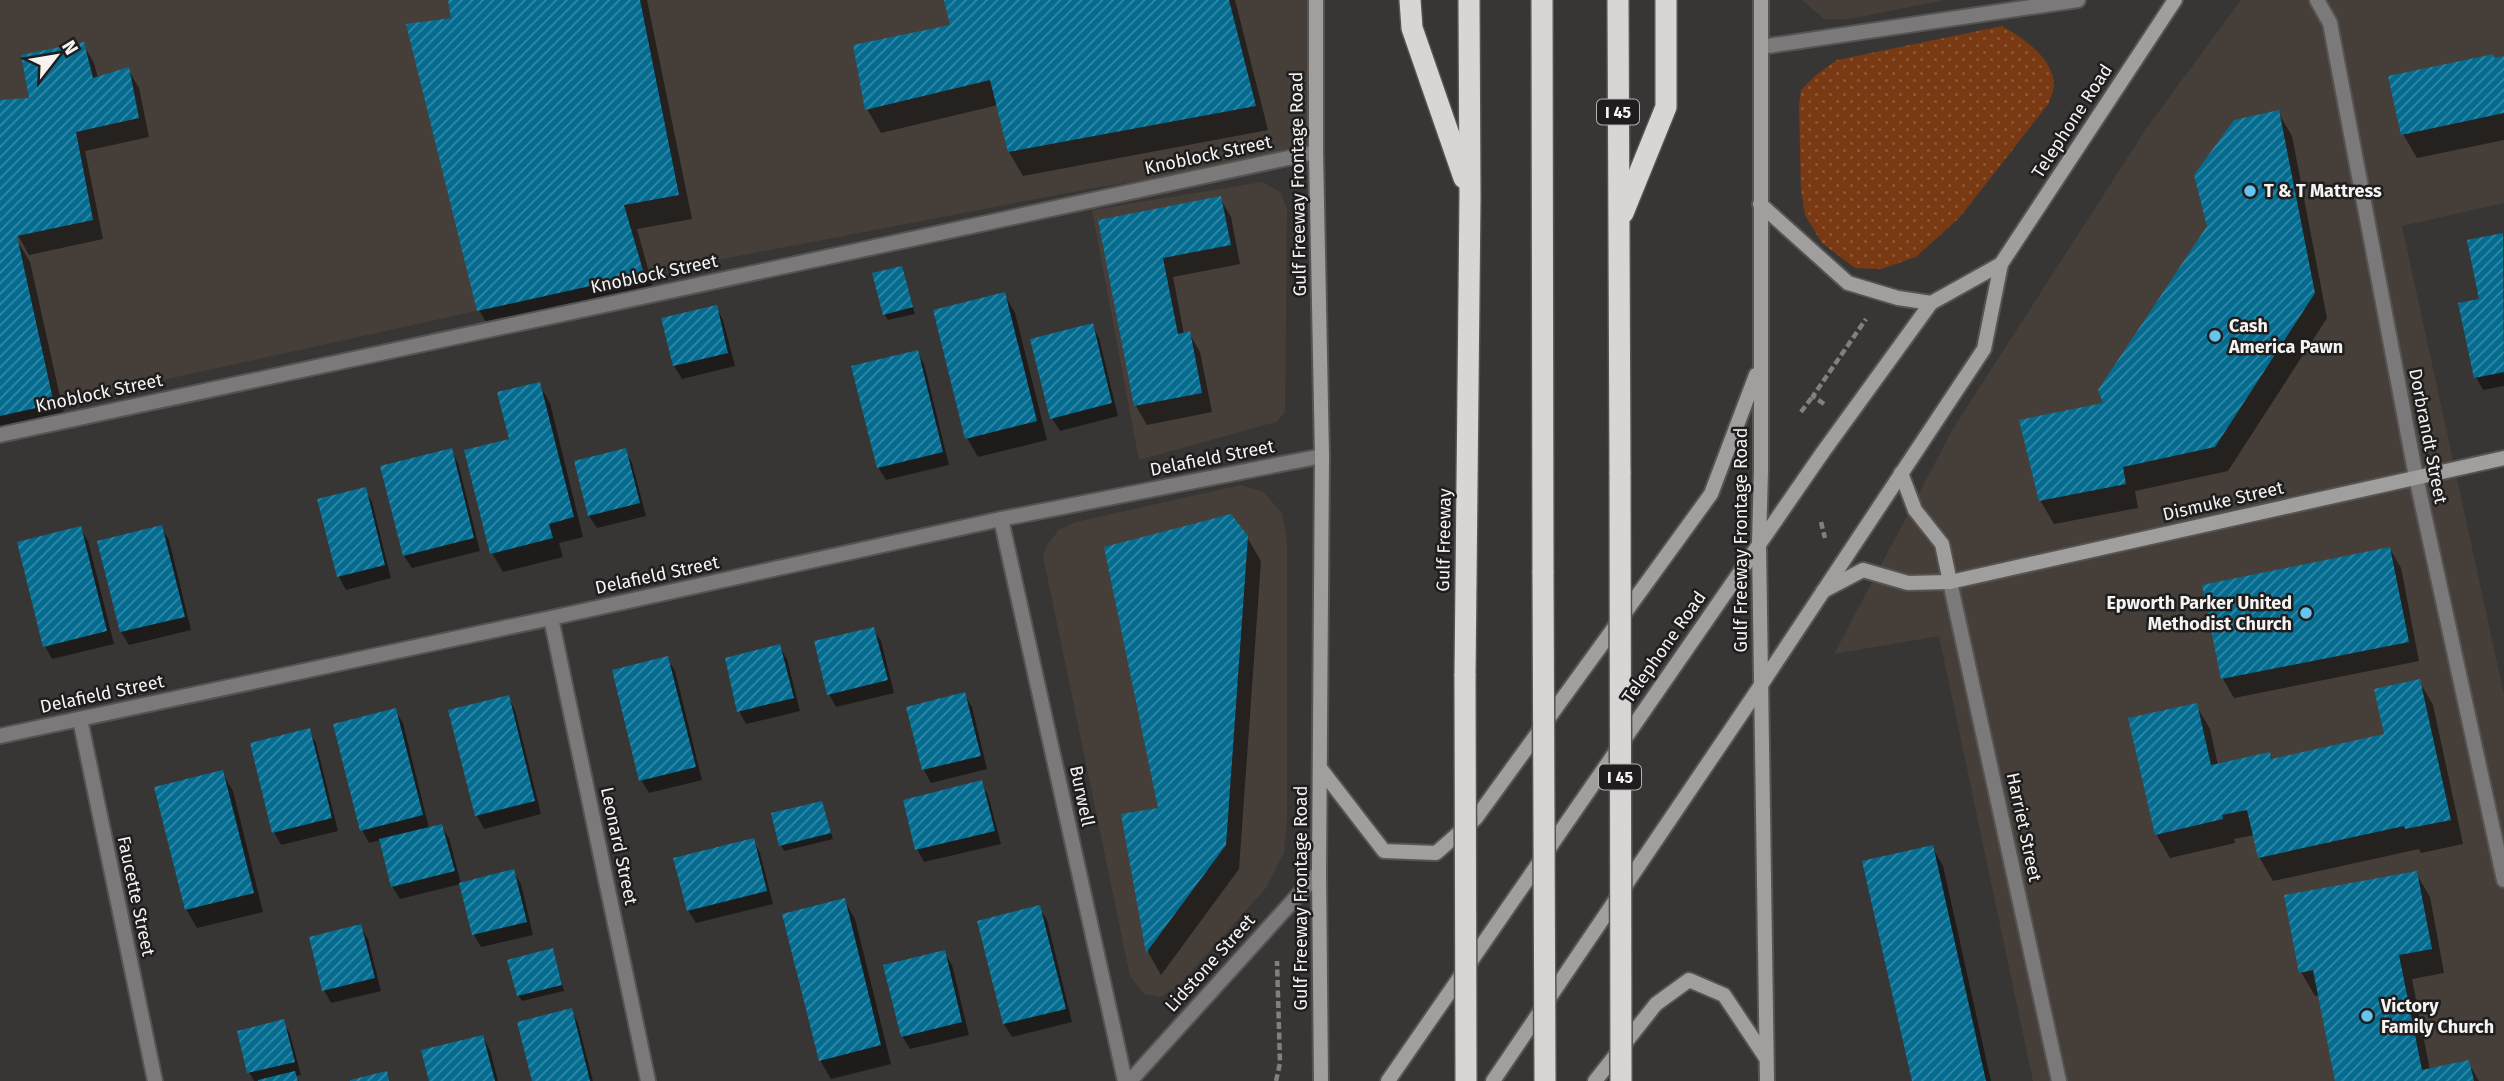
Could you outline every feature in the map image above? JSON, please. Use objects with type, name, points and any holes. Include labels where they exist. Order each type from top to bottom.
[{"type":"highway","points":[[1410,0],[1412,28],[1471,197]]},
{"type":"highway","name":"Gulf Freeway","points":[[1465,1081],[1465,676],[1471,197],[1469,0]]},
{"type":"highway","points":[[1542,0],[1545,1081]]},
{"type":"highway","name":"I 45","points":[[1618,0],[1620,1081]]},
{"type":"highway","points":[[1619,225],[1666,107],[1666,0]]},
{"type":"main road","name":"Gulf Freeway Frontage Road","points":[[1315,0],[1322,456],[1319,872],[1321,1081]]},
{"type":"main road","name":"Gulf Freeway Frontage Road","points":[[1761,0],[1762,471],[1759,544],[1767,1081]]},
{"type":"main road","name":"Telephone Road","points":[[1493,1081],[1984,349],[2001,264],[2175,0]]},
{"type":"main road","points":[[1760,204],[1848,282],[1898,298],[1931,303]]},
{"type":"main road","name":"Telephone Road","points":[[1388,1081],[1759,544],[1931,303],[2001,264]]},
{"type":"main road","points":[[1320,768],[1384,850],[1436,853],[1476,818],[1711,494],[1760,367]]},
{"type":"main road","name":"Dismuke Street","points":[[1823,592],[1863,570],[1908,583],[1950,582],[2504,458]]},
{"type":"main road","points":[[1901,473],[1916,510],[1942,544],[1950,582]]},
{"type":"main road","points":[[1595,1081],[1656,1004],[1689,980],[1724,995],[1767,1059]]},
{"type":"street","points":[[1761,47],[2078,0]]},
{"type":"street","name":"Dorbrandt Street","points":[[2317,0],[2330,23],[2416,477],[2504,880]]},
{"type":"street","name":"Knoblock Street","points":[[0,435],[1316,152]]},
{"type":"street","name":"Delafield Street","points":[[0,736],[1001,519],[1322,456]]},
{"type":"street","name":"Burwell","points":[[1001,519],[1128,1081]]},
{"type":"street","name":"Harriet Street","points":[[1950,582],[2060,1081]]},
{"type":"street","name":"Leonard Street","points":[[551,618],[648,1081]]},
{"type":"street","name":"Faucette Street","points":[[80,719],[155,1081]]},
{"type":"street","name":"Lidstone Street","points":[[1128,1081],[1319,872]]},
{"type":"path","points":[[1801,412],[1871,313]]},
{"type":"path","points":[[1813,396],[1824,405]]},
{"type":"path","points":[[1276,1081],[1280,1063],[1277,949]]},
{"type":"shaded area","points":[[0,0],[1318,0],[1316,152],[1088,189],[644,274],[0,416]]},
{"type":"shaded area","points":[[1802,0],[1945,0],[1849,19],[1824,19]]},
{"type":"shaded area","points":[[2241,0],[2504,0],[2504,203],[2402,226],[2504,695],[2504,1081],[2033,1081],[1939,636],[1834,654],[1954,427],[2148,126]]},
{"type":"shaded area","points":[[2002,26],[2028,43],[2049,66],[2054,86],[2049,103],[1960,217],[1916,257],[1881,269],[1855,268],[1822,243],[1805,215],[1801,190],[1801,90],[1837,60]]},
{"type":"shaded area","points":[[1262,182],[1280,192],[1287,209],[1285,412],[1276,422],[1139,460],[1092,210]]},
{"type":"shaded area","points":[[1241,485],[1263,492],[1282,513],[1287,541],[1287,820],[1284,853],[1266,888],[1179,985],[1161,997],[1144,994],[1130,976],[1043,556],[1047,545],[1059,530],[1076,522]]},
{"type":"building","points":[[448,0],[640,0],[679,195],[624,205],[644,274],[477,311],[406,24],[451,18]]},
{"type":"building","points":[[944,0],[1229,0],[1256,106],[1008,152],[990,80],[865,110],[853,45],[950,25]]},
{"type":"building","points":[[84,42],[93,78],[129,67],[139,118],[76,132],[93,220],[17,236],[54,404],[0,416],[0,100],[29,98],[21,55]]},
{"type":"building","points":[[2494,54],[2494,58],[2504,56],[2504,113],[2401,135],[2388,76]]},
{"type":"building","points":[[2279,110],[2315,293],[2215,447],[2123,467],[2126,484],[2039,501],[2019,420],[2103,403],[2098,390],[2207,226],[2194,175],[2234,120]]},
{"type":"building","points":[[1221,196],[1231,245],[1163,258],[1178,334],[1190,331],[1202,393],[1134,406],[1098,220]]},
{"type":"building","points":[[2503,233],[2504,372],[2474,378],[2458,303],[2479,299],[2467,240]]},
{"type":"building","points":[[902,266],[913,307],[883,315],[872,273]]},
{"type":"building","points":[[1005,292],[1037,421],[965,439],[933,310]]},
{"type":"building","points":[[717,305],[728,353],[673,366],[661,318]]},
{"type":"building","points":[[1093,323],[1112,403],[1050,419],[1030,339]]},
{"type":"building","points":[[918,350],[943,452],[877,468],[851,366]]},
{"type":"building","points":[[540,382],[574,517],[549,524],[553,538],[490,554],[464,450],[509,439],[497,392]]},
{"type":"building","points":[[452,448],[474,538],[403,556],[380,466]]},
{"type":"building","points":[[626,448],[640,503],[588,516],[574,461]]},
{"type":"building","points":[[366,487],[385,565],[337,577],[317,499]]},
{"type":"building","points":[[1231,514],[1248,536],[1226,845],[1146,953],[1121,814],[1158,808],[1104,547]]},
{"type":"building","points":[[162,525],[185,617],[120,632],[97,541]]},
{"type":"building","points":[[81,526],[107,631],[43,647],[17,542]]},
{"type":"building","name":"Epworth Parker United Methodist Church","points":[[2390,547],[2409,642],[2221,679],[2202,585]]},
{"type":"building","points":[[874,627],[888,680],[827,695],[814,641]]},
{"type":"building","points":[[780,644],[794,698],[737,712],[725,658]]},
{"type":"building","points":[[668,656],[696,767],[639,781],[612,670]]},
{"type":"building","points":[[2420,679],[2451,820],[2405,829],[2404,826],[2258,858],[2247,810],[2222,815],[2223,819],[2155,835],[2128,718],[2197,703],[2211,765],[2270,752],[2271,759],[2384,734],[2374,689]]},
{"type":"building","points":[[965,692],[981,756],[922,770],[906,707]]},
{"type":"building","points":[[509,695],[535,801],[475,816],[448,710]]},
{"type":"building","points":[[396,708],[423,815],[360,831],[333,724]]},
{"type":"building","points":[[310,728],[332,818],[272,833],[250,743]]},
{"type":"building","points":[[223,770],[254,893],[185,910],[154,787]]},
{"type":"building","points":[[982,780],[995,831],[915,850],[903,800]]},
{"type":"building","points":[[822,801],[831,833],[779,846],[771,813]]},
{"type":"building","points":[[442,824],[455,871],[391,887],[379,839]]},
{"type":"building","points":[[754,838],[767,891],[687,911],[673,858]]},
{"type":"building","points":[[1933,845],[1986,1081],[1912,1081],[1862,861]]},
{"type":"building","points":[[514,869],[527,922],[472,935],[459,883]]},
{"type":"building","name":"Victory Family Church","points":[[2417,871],[2432,949],[2399,955],[2422,1070],[2469,1060],[2474,1081],[2335,1081],[2313,970],[2299,973],[2284,895]]},
{"type":"building","points":[[845,898],[881,1045],[819,1061],[782,914]]},
{"type":"building","points":[[1040,905],[1066,1009],[1003,1024],[977,921]]},
{"type":"building","points":[[361,924],[375,978],[322,991],[309,937]]},
{"type":"building","points":[[553,948],[562,985],[517,996],[507,960]]},
{"type":"building","points":[[945,950],[962,1022],[901,1037],[883,965]]},
{"type":"building","points":[[572,1008],[590,1081],[532,1081],[517,1022]]},
{"type":"building","points":[[284,1019],[295,1062],[247,1073],[237,1031]]},
{"type":"building","points":[[483,1035],[495,1081],[429,1081],[421,1050]]},
{"type":"building","points":[[295,1071],[298,1081],[258,1081],[258,1080]]},
{"type":"building","points":[[387,1071],[389,1081],[350,1081],[350,1080]]},
{"type":"place","name":"T & T Mattress","points":[[2250,191]]},
{"type":"place","name":"Cash America Pawn","points":[[2215,336]]},
{"type":"place","name":"Epworth Parker United Methodist Church","points":[[2306,613]]},
{"type":"place","name":"Victory Family Church","points":[[2367,1016]]}]
